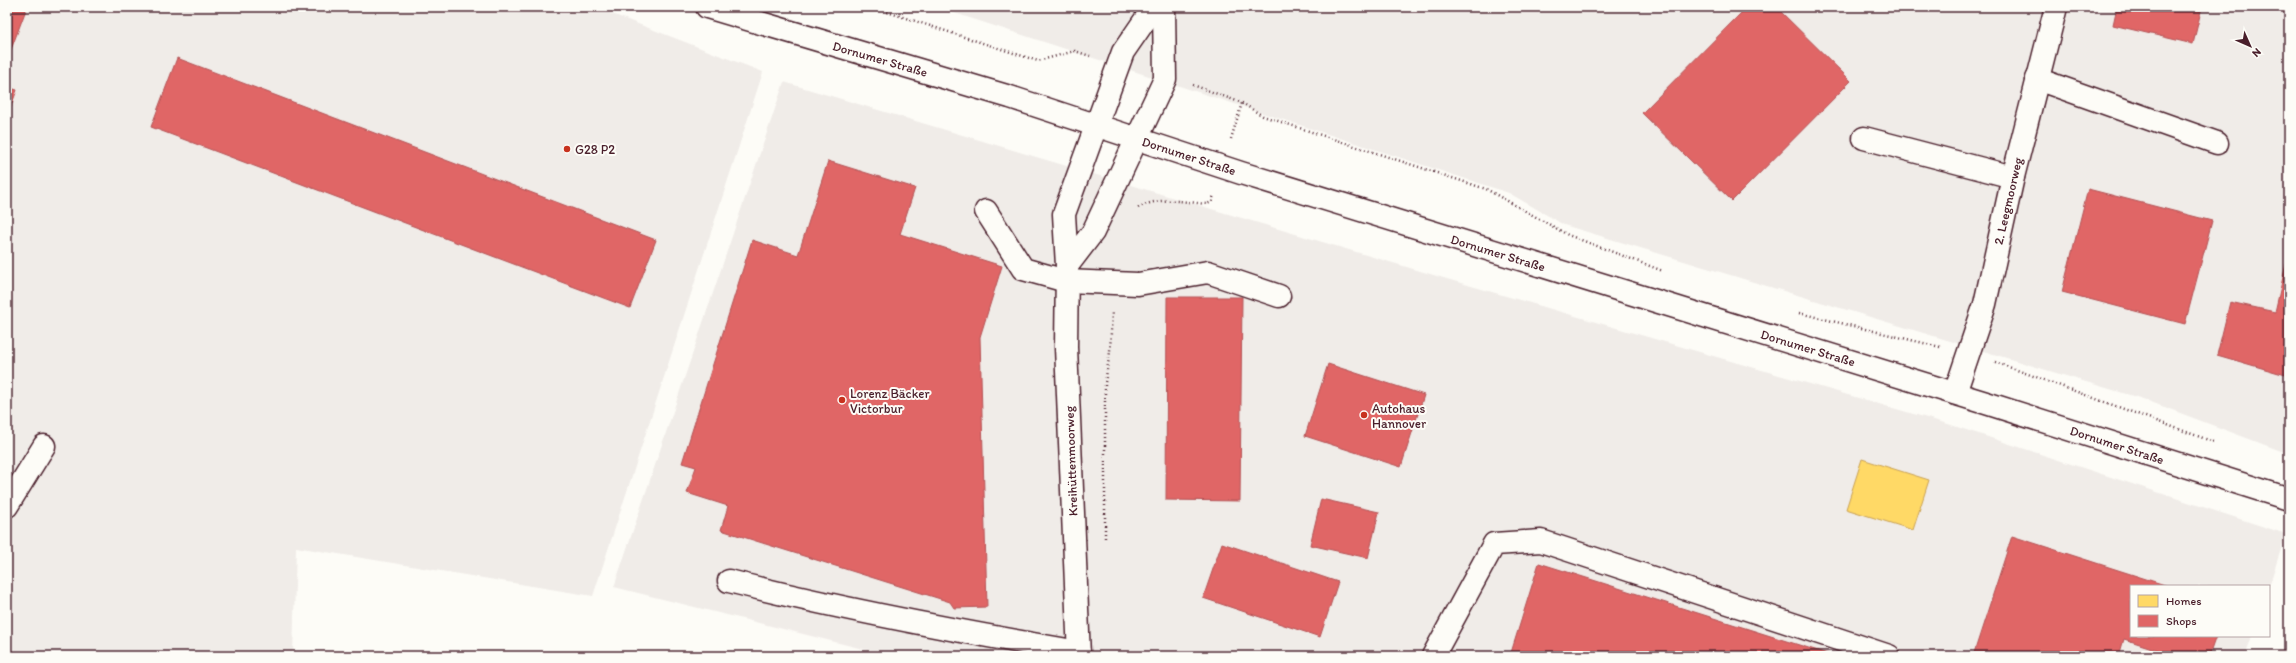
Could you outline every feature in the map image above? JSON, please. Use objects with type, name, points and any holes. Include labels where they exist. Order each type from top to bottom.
[{"type":"main road","name":"Dornumer Straße","points":[[707,7],[1098,125],[1223,167],[1955,393],[2289,500]]},
{"type":"main road","name":"Kreihüttenmoorweg","points":[[1079,654],[1066,347],[1067,273],[1064,214],[1098,125],[1122,52],[1154,7]]},
{"type":"main road","points":[[1067,273],[1093,232],[1136,138],[1165,80],[1164,7]]},
{"type":"main road","name":"2. Leegmoorweg","points":[[1955,393],[1985,304],[2013,177],[2056,7]]},
{"type":"main road","points":[[2038,79],[2218,143]]},
{"type":"main road","points":[[1864,138],[2013,177]]},
{"type":"main road","points":[[986,211],[1024,269],[1067,273],[1113,283],[1138,284],[1208,272],[1279,296]]},
{"type":"main road","points":[[7,506],[44,446]]},
{"type":"main road","points":[[1433,656],[1494,544],[1541,541],[1889,656]]},
{"type":"main road","points":[[728,581],[825,605],[1079,654]]},
{"type":"path","points":[[872,7],[1038,61],[1076,51],[1118,66]]},
{"type":"path","points":[[1165,80],[1197,86],[1242,102],[1263,116],[1486,189],[1568,235],[1664,271]]},
{"type":"path","points":[[1133,211],[1148,202],[1212,202],[1242,102]]},
{"type":"path","points":[[1105,539],[1105,383],[1110,352],[1113,283]]},
{"type":"path","points":[[1793,311],[1968,354],[2022,370],[2215,443]]},
{"type":"shaded area","points":[[7,7],[594,7],[763,72],[593,596],[296,547],[293,656],[7,656]]},
{"type":"shaded area","points":[[936,7],[2289,7],[2289,454],[2143,399],[1564,225],[1509,193]]},
{"type":"shaded area","points":[[784,82],[1447,279],[1948,424],[2286,534],[2269,585],[2130,585],[2130,637],[2252,637],[2245,656],[891,656],[614,587]]},
{"type":"building: Homes","points":[[1862,459],[1929,480],[1913,530],[1846,509]]},
{"type":"building: Shops","points":[[7,7],[27,7],[7,60]]},
{"type":"building: Shops","points":[[1747,7],[1776,7],[1851,81],[1732,201],[1642,113]]},
{"type":"building: Shops","points":[[2117,7],[2202,7],[2193,44],[2113,25]]},
{"type":"building: Shops","points":[[177,58],[656,240],[630,308],[151,127]]},
{"type":"building: Shops","points":[[7,87],[17,90],[7,117]]},
{"type":"building: Shops","name":"Lorenz Bäcker Victorbur","points":[[828,161],[915,188],[900,234],[1002,266],[980,337],[987,607],[954,608],[950,602],[721,530],[728,506],[687,493],[696,467],[682,463],[752,240],[798,255]]},
{"type":"building: Shops","points":[[2088,189],[2212,221],[2185,324],[2062,292]]},
{"type":"building: Shops","points":[[2286,264],[2289,264],[2289,376],[2217,355],[2230,302],[2275,312]]},
{"type":"building: Shops","points":[[1167,297],[1242,297],[1240,501],[1166,500]]},
{"type":"building: Shops","name":"Autohaus Hannover","points":[[1328,364],[1424,395],[1401,467],[1305,436]]},
{"type":"building: Shops","points":[[1321,499],[1379,512],[1368,558],[1310,545]]},
{"type":"building: Shops","points":[[2012,536],[2165,585],[2130,585],[2130,637],[2216,637],[2209,656],[2177,656],[2124,639],[2119,656],[1973,656]]},
{"type":"building: Shops","points":[[1222,543],[1338,582],[1320,637],[1203,598]]},
{"type":"building: Shops","points":[[1539,563],[1834,656],[1510,656]]},
{"type":"place","name":"G28 P2","points":[[567,149]]},
{"type":"place","name":"Lorenz Bäcker Victorbur","points":[[842,400]]},
{"type":"place","name":"Autohaus Hannover","points":[[1364,415]]}]
